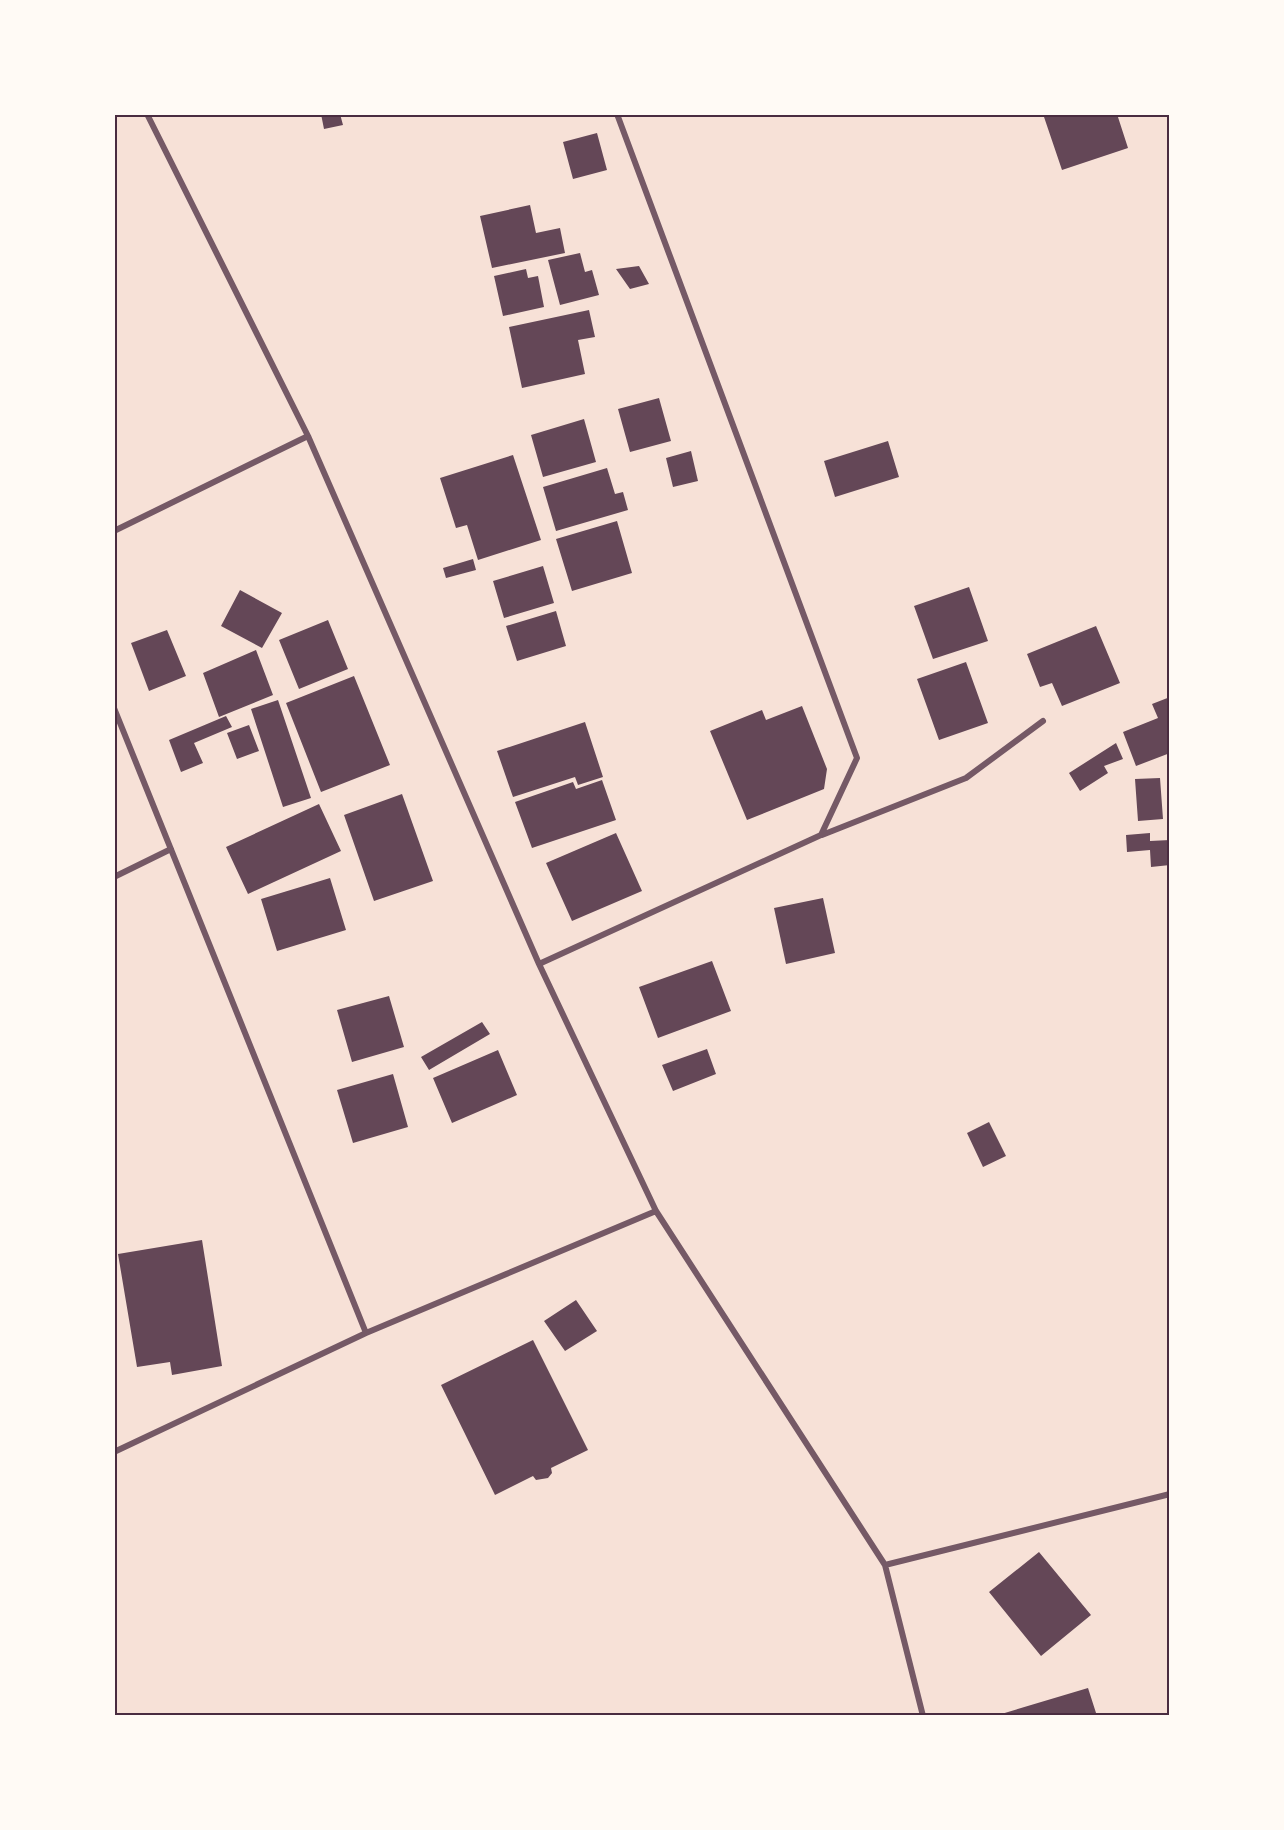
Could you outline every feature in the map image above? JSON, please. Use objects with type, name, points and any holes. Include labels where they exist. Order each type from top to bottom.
[{"type":"street","points":[[147,114],[308,436],[539,964],[656,1211],[885,1565],[923,1716]]},
{"type":"street","points":[[617,114],[856,758],[821,835]]},
{"type":"street","points":[[114,531],[308,436]]},
{"type":"street","points":[[114,708],[366,1333]]},
{"type":"street","points":[[539,964],[821,835],[966,778],[1043,721]]},
{"type":"street","points":[[114,877],[171,849]]},
{"type":"street","points":[[114,1452],[366,1333],[656,1211]]},
{"type":"street","points":[[885,1565],[1170,1494]]},
{"type":"building","points":[[321,114],[340,114],[343,125],[324,129]]},
{"type":"building","points":[[1043,114],[1117,114],[1128,148],[1062,170]]},
{"type":"building","points":[[597,133],[607,170],[573,179],[563,142]]},
{"type":"building","points":[[530,205],[536,233],[560,228],[565,253],[492,268],[480,216]]},
{"type":"building","points":[[580,253],[585,272],[592,270],[599,295],[560,305],[548,260]]},
{"type":"building","points":[[639,266],[649,284],[630,289],[616,269]]},
{"type":"building","points":[[526,269],[528,278],[538,276],[544,307],[503,316],[494,276]]},
{"type":"building","points":[[589,310],[595,337],[578,340],[585,374],[522,388],[509,327]]},
{"type":"building","points":[[659,398],[671,441],[630,452],[618,409]]},
{"type":"building","points":[[584,419],[596,462],[543,477],[531,435]]},
{"type":"building","points":[[888,441],[899,477],[835,497],[824,461]]},
{"type":"building","points":[[691,451],[698,481],[673,487],[666,458]]},
{"type":"building","points":[[513,455],[541,540],[478,560],[467,525],[456,528],[440,478]]},
{"type":"building","points":[[607,468],[615,494],[623,492],[628,510],[556,531],[543,487]]},
{"type":"building","points":[[617,521],[632,573],[572,591],[556,539]]},
{"type":"building","points":[[473,559],[476,570],[446,578],[443,568]]},
{"type":"building","points":[[543,566],[554,603],[504,618],[493,581]]},
{"type":"building","points":[[969,587],[988,641],[933,659],[914,606]]},
{"type":"building","points":[[240,590],[282,613],[262,648],[221,626]]},
{"type":"building","points":[[556,611],[566,646],[517,661],[506,626]]},
{"type":"building","points":[[328,620],[348,669],[299,689],[279,640]]},
{"type":"building","points":[[1096,626],[1120,683],[1062,706],[1052,683],[1040,687],[1027,654]]},
{"type":"building","points":[[167,630],[186,676],[149,691],[131,643]]},
{"type":"building","points":[[256,650],[273,695],[219,717],[203,673]]},
{"type":"building","points":[[966,662],[988,723],[939,740],[917,679]]},
{"type":"building","points":[[354,676],[390,765],[321,792],[286,703]]},
{"type":"building","points":[[1170,697],[1170,753],[1136,766],[1123,732],[1158,718],[1152,704]]},
{"type":"building","points":[[278,700],[311,798],[283,807],[251,709]]},
{"type":"building","points":[[802,706],[827,769],[824,789],[747,820],[710,731],[762,710],[766,720]]},
{"type":"building","points":[[226,716],[232,727],[194,743],[203,763],[181,772],[169,740]]},
{"type":"building","points":[[585,722],[603,777],[578,785],[575,777],[513,797],[497,751]]},
{"type":"building","points":[[249,725],[259,751],[237,759],[227,733]]},
{"type":"building","points":[[1116,743],[1123,759],[1104,766],[1108,773],[1080,791],[1069,773]]},
{"type":"building","points":[[1160,778],[1163,819],[1138,821],[1135,779]]},
{"type":"building","points":[[602,780],[616,820],[532,848],[515,802],[573,782],[576,789]]},
{"type":"building","points":[[402,794],[433,881],[374,901],[344,815]]},
{"type":"building","points":[[319,804],[341,851],[248,894],[226,847]]},
{"type":"building","points":[[616,833],[642,891],[572,921],[546,863]]},
{"type":"building","points":[[1150,833],[1150,841],[1170,840],[1170,865],[1151,867],[1150,850],[1127,852],[1126,835]]},
{"type":"building","points":[[330,878],[346,930],[277,951],[261,899]]},
{"type":"building","points":[[823,898],[835,953],[786,964],[774,908]]},
{"type":"building","points":[[712,961],[731,1011],[658,1038],[639,987]]},
{"type":"building","points":[[389,996],[404,1047],[352,1062],[337,1010]]},
{"type":"building","points":[[482,1022],[490,1034],[429,1070],[421,1057]]},
{"type":"building","points":[[707,1049],[716,1074],[673,1091],[662,1065]]},
{"type":"building","points":[[498,1050],[517,1095],[452,1123],[433,1078]]},
{"type":"building","points":[[393,1074],[408,1127],[353,1143],[337,1090]]},
{"type":"building","points":[[989,1122],[1006,1156],[983,1167],[967,1133]]},
{"type":"building","points":[[202,1240],[222,1366],[172,1375],[170,1362],[137,1367],[118,1254]]},
{"type":"building","points":[[576,1300],[597,1331],[565,1351],[544,1321]]},
{"type":"building","points":[[533,1340],[588,1450],[551,1468],[552,1473],[548,1478],[536,1480],[533,1476],[495,1495],[441,1385]]},
{"type":"building","points":[[1039,1552],[1091,1615],[1041,1656],[989,1592]]},
{"type":"building","points":[[1088,1688],[1097,1716],[998,1716],[998,1715]]}]
